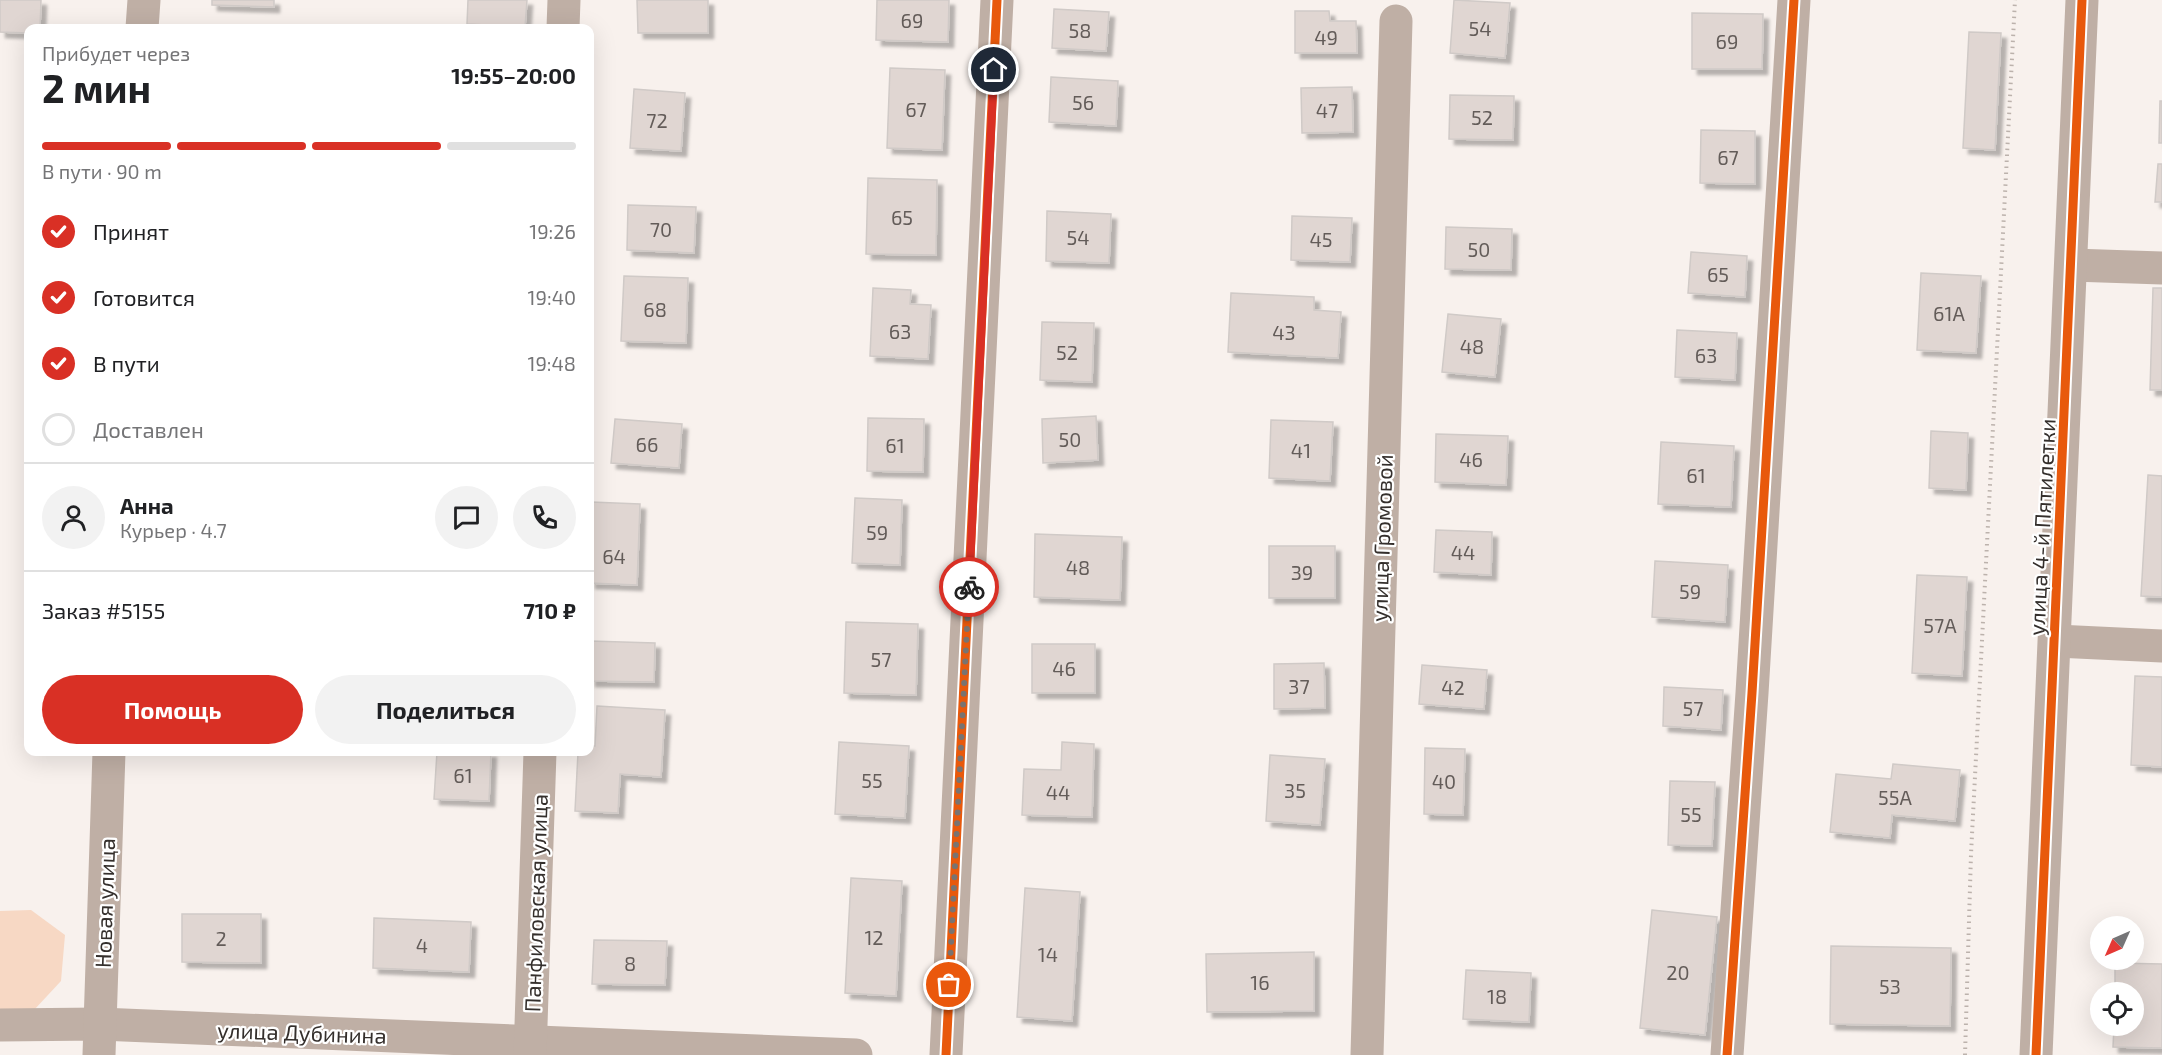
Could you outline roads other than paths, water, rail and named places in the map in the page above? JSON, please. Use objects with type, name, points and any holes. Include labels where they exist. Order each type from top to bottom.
[{"type":"street","points":[[142,24],[144,0]]},
{"type":"street","points":[[563,24],[564,0]]},
{"type":"street","points":[[946,1055],[997,0]]},
{"type":"street","points":[[1727,1055],[1752,693],[1794,0]]},
{"type":"street","name":"улица 4-й Пятилетки","points":[[2036,1055],[2056,641],[2082,0]]},
{"type":"street","name":"улица Громовой","points":[[1366,1055],[1396,21]]},
{"type":"street","points":[[2072,265],[2162,268]]},
{"type":"street","points":[[2056,641],[2162,645]]},
{"type":"street","name":"Новая улица","points":[[100,1040],[109,756]]},
{"type":"street","name":"Панфиловская улица","points":[[530,1048],[540,756]]},
{"type":"street","name":"улица Дубинина","points":[[0,1025],[100,1040],[856,1055]]}]
